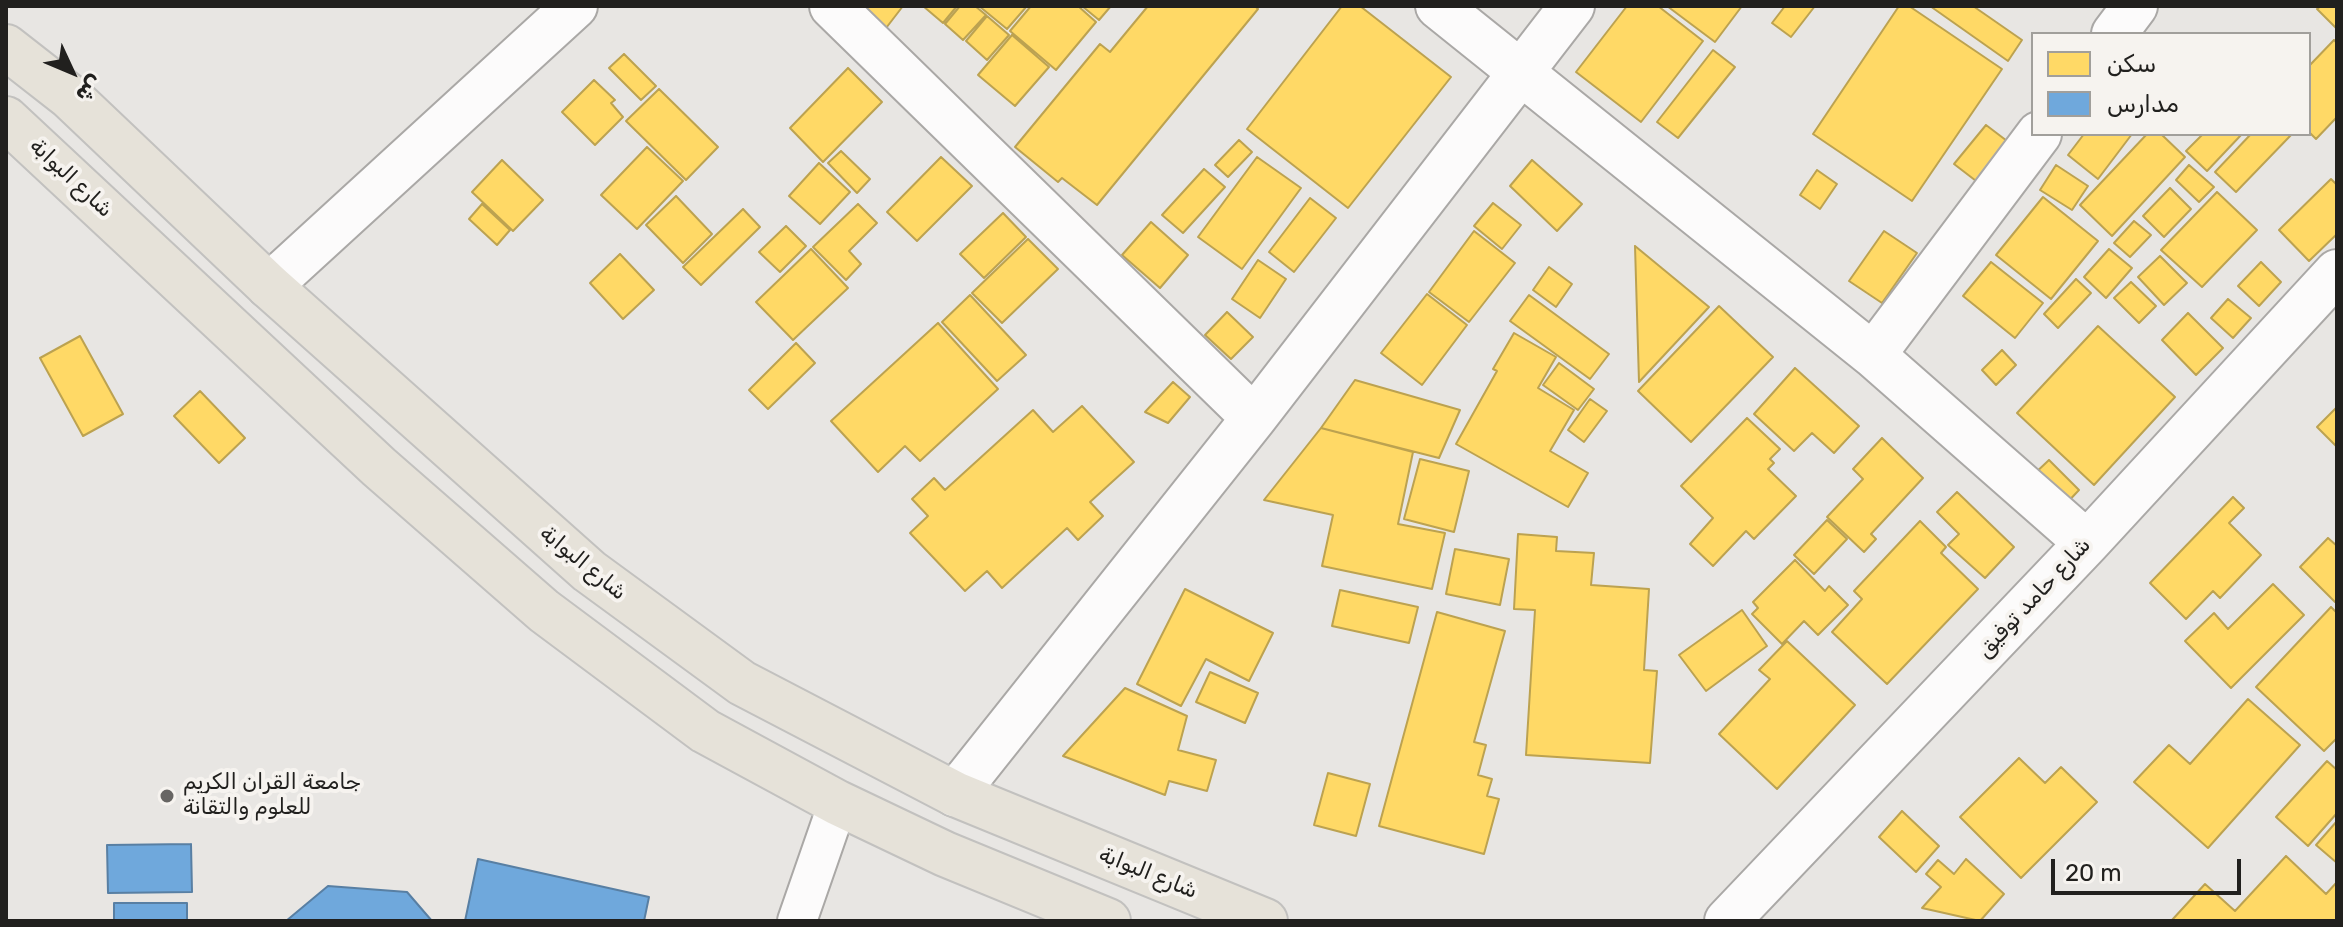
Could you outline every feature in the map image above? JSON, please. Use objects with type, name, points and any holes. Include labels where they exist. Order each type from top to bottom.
[{"type":"main road","name":"شارع البوابة","points":[[6,47],[70,97],[269,286],[589,571],[742,683],[955,794],[1265,921]]},
{"type":"main road","name":"شارع البوابة","points":[[6,119],[379,467],[544,611],[705,731],[838,803],[945,854],[1108,921]]},
{"type":"street","points":[[269,286],[575,6]]},
{"type":"street","points":[[832,6],[1254,418]]},
{"type":"street","points":[[1438,6],[1873,355],[2087,543]]},
{"type":"street","points":[[955,794],[1254,418],[1572,6]]},
{"type":"street","points":[[2116,32],[2135,6]]},
{"type":"street","points":[[1873,355],[2037,136]]},
{"type":"street","name":"شارع حامد توفيق","points":[[1727,921],[2087,543],[2337,272]]},
{"type":"lane","points":[[797,921],[838,803]]},
{"type":"building: سكن","points":[[864,6],[903,6],[883,32],[859,13]]},
{"type":"building: سكن","points":[[923,6],[957,6],[943,23]]},
{"type":"building: سكن","points":[[960,6],[975,6],[986,15],[963,40],[945,24]]},
{"type":"building: سكن","points":[[979,6],[1027,6],[1007,29]]},
{"type":"building: سكن","points":[[1031,6],[1078,6],[1096,22],[1056,70],[1010,31]]},
{"type":"building: سكن","points":[[1082,6],[1111,6],[1099,20]]},
{"type":"building: سكن","points":[[1148,6],[1255,6],[1258,9],[1097,205],[1062,178],[1058,182],[1015,147],[1100,44],[1110,52]]},
{"type":"building: سكن","points":[[1342,6],[1360,6],[1451,77],[1348,208],[1247,129]]},
{"type":"building: سكن","points":[[1627,6],[1658,6],[1703,41],[1641,122],[1576,72]]},
{"type":"building: سكن","points":[[1667,6],[1742,6],[1715,42]]},
{"type":"building: سكن","points":[[1785,6],[1815,6],[1791,37],[1772,23]]},
{"type":"building: سكن","points":[[1899,6],[1909,6],[2002,69],[1912,201],[1813,134]]},
{"type":"building: سكن","points":[[1930,6],[1973,6],[2022,40],[2008,61]]},
{"type":"building: سكن","points":[[2337,6],[2336,28],[2317,9]]},
{"type":"building: سكن","points":[[987,16],[1009,35],[987,60],[966,41]]},
{"type":"building: سكن","points":[[1012,35],[1049,67],[1015,106],[978,75]]},
{"type":"building: سكن","points":[[2334,40],[2337,43],[2337,117],[2316,139],[2311,134],[2311,64]]},
{"type":"building: سكن","points":[[1713,50],[1735,67],[1678,138],[1657,122]]},
{"type":"building: سكن","points":[[624,54],[656,86],[641,100],[609,68]]},
{"type":"building: سكن","points":[[848,68],[882,102],[823,162],[790,128]]},
{"type":"building: سكن","points":[[594,80],[615,100],[611,103],[623,117],[595,145],[562,112]]},
{"type":"building: سكن","points":[[659,89],[718,147],[686,180],[626,121]]},
{"type":"building: سكن","points":[[1986,125],[2011,144],[1980,184],[1954,164]]},
{"type":"building: سكن","points":[[2082,136],[2130,136],[2098,179],[2068,155]]},
{"type":"building: سكن","points":[[2145,136],[2163,136],[2185,157],[2112,236],[2080,205]]},
{"type":"building: سكن","points":[[2201,136],[2240,136],[2207,171],[2186,151]]},
{"type":"building: سكن","points":[[2249,136],[2290,136],[2236,192],[2215,172]]},
{"type":"building: سكن","points":[[1239,140],[1252,152],[1228,177],[1215,165]]},
{"type":"building: سكن","points":[[647,147],[683,181],[637,229],[601,195]]},
{"type":"building: سكن","points":[[841,151],[870,179],[857,193],[828,163]]},
{"type":"building: سكن","points":[[941,157],[972,186],[917,241],[887,212]]},
{"type":"building: سكن","points":[[1257,157],[1301,188],[1242,269],[1198,237]]},
{"type":"building: سكن","points":[[502,160],[543,200],[513,231],[472,192]]},
{"type":"building: سكن","points":[[1532,160],[1582,204],[1557,231],[1510,186]]},
{"type":"building: سكن","points":[[819,163],[850,192],[820,224],[789,196]]},
{"type":"building: سكن","points":[[2056,165],[2088,186],[2072,210],[2040,190]]},
{"type":"building: سكن","points":[[2189,165],[2214,187],[2199,202],[2176,180]]},
{"type":"building: سكن","points":[[1204,169],[1225,187],[1183,233],[1162,215]]},
{"type":"building: سكن","points":[[1817,170],[1837,184],[1820,209],[1800,195]]},
{"type":"building: سكن","points":[[2331,179],[2337,185],[2337,234],[2309,261],[2279,230]]},
{"type":"building: سكن","points":[[2170,188],[2191,209],[2164,237],[2143,216]]},
{"type":"building: سكن","points":[[2217,192],[2257,230],[2202,287],[2161,250]]},
{"type":"building: سكن","points":[[676,196],[712,234],[683,263],[646,225]]},
{"type":"building: سكن","points":[[2043,197],[2098,241],[2051,299],[1996,255]]},
{"type":"building: سكن","points":[[1310,198],[1336,218],[1294,272],[1269,252]]},
{"type":"building: سكن","points":[[1493,203],[1521,225],[1502,249],[1474,226]]},
{"type":"building: سكن","points":[[482,204],[510,230],[497,245],[469,219]]},
{"type":"building: سكن","points":[[858,204],[877,223],[849,251],[861,264],[846,280],[813,247]]},
{"type":"building: سكن","points":[[743,209],[760,227],[701,285],[683,267]]},
{"type":"building: سكن","points":[[1003,213],[1026,237],[984,278],[960,254]]},
{"type":"building: سكن","points":[[2134,221],[2151,235],[2130,257],[2114,243]]},
{"type":"building: سكن","points":[[1151,222],[1188,255],[1160,288],[1122,255]]},
{"type":"building: سكن","points":[[786,226],[806,246],[780,272],[759,252]]},
{"type":"building: سكن","points":[[1474,231],[1515,263],[1469,322],[1429,292]]},
{"type":"building: سكن","points":[[1884,231],[1917,253],[1882,303],[1849,281]]},
{"type":"building: سكن","points":[[1028,239],[1058,269],[1002,323],[972,293]]},
{"type":"building: سكن","points":[[1635,246],[1709,307],[1639,382]]},
{"type":"building: سكن","points":[[811,249],[848,288],[793,340],[756,302]]},
{"type":"building: سكن","points":[[2109,249],[2132,268],[2106,298],[2084,277]]},
{"type":"building: سكن","points":[[620,254],[654,290],[623,319],[590,283]]},
{"type":"building: سكن","points":[[2160,256],[2187,283],[2164,305],[2138,277]]},
{"type":"building: سكن","points":[[1258,260],[1286,279],[1260,318],[1232,299]]},
{"type":"building: سكن","points":[[1991,262],[2043,303],[2015,338],[1963,296]]},
{"type":"building: سكن","points":[[2261,262],[2281,282],[2259,306],[2238,286]]},
{"type":"building: سكن","points":[[1549,267],[1572,284],[1556,307],[1533,290]]},
{"type":"building: سكن","points":[[2076,279],[2091,293],[2058,328],[2044,314]]},
{"type":"building: سكن","points":[[2131,282],[2156,306],[2139,323],[2114,298]]},
{"type":"building: سكن","points":[[1427,294],[1467,325],[1422,385],[1381,353]]},
{"type":"building: سكن","points":[[970,295],[1026,355],[997,381],[942,322]]},
{"type":"building: سكن","points":[[1529,295],[1609,354],[1590,379],[1510,321]]},
{"type":"building: سكن","points":[[2228,299],[2251,318],[2233,338],[2211,318]]},
{"type":"building: سكن","points":[[1719,306],[1773,357],[1691,442],[1638,391]]},
{"type":"building: سكن","points":[[1227,312],[1253,337],[1231,359],[1205,335]]},
{"type":"building: سكن","points":[[2188,313],[2223,348],[2196,375],[2162,340]]},
{"type":"building: سكن","points":[[938,323],[998,389],[920,461],[905,446],[878,472],[831,421]]},
{"type":"building: سكن","points":[[2098,326],[2175,397],[2094,485],[2017,413]]},
{"type":"building: سكن","points":[[1514,333],[1556,357],[1538,388],[1574,410],[1550,451],[1588,473],[1568,507],[1456,444],[1497,371],[1493,369]]},
{"type":"building: سكن","points":[[80,336],[123,414],[83,436],[40,358]]},
{"type":"building: سكن","points":[[796,343],[815,363],[768,409],[749,390]]},
{"type":"building: سكن","points":[[2002,350],[2016,365],[1996,385],[1982,370]]},
{"type":"building: سكن","points":[[1559,363],[1594,389],[1578,410],[1543,385]]},
{"type":"building: سكن","points":[[1795,368],[1859,426],[1834,453],[1812,433],[1794,451],[1754,414]]},
{"type":"building: سكن","points":[[1355,380],[1460,410],[1439,458],[1321,428]]},
{"type":"building: سكن","points":[[1173,382],[1190,397],[1168,423],[1145,412]]},
{"type":"building: سكن","points":[[200,391],[245,438],[219,463],[174,416]]},
{"type":"building: سكن","points":[[1590,399],[1607,411],[1584,442],[1568,430]]},
{"type":"building: سكن","points":[[1082,406],[1134,462],[1090,502],[1103,516],[1078,540],[1067,528],[1002,588],[987,571],[965,591],[910,533],[928,516],[912,499],[934,478],[945,490],[1033,410],[1053,432]]},
{"type":"building: سكن","points":[[2337,407],[2337,447],[2317,427]]},
{"type":"building: سكن","points":[[1747,418],[1780,449],[1770,459],[1774,463],[1768,469],[1796,496],[1754,539],[1746,531],[1713,566],[1690,544],[1713,518],[1681,486]]},
{"type":"building: سكن","points":[[1321,428],[1413,452],[1398,524],[1445,533],[1432,589],[1322,566],[1333,515],[1264,500]]},
{"type":"building: سكن","points":[[1882,438],[1923,478],[1871,534],[1876,539],[1864,552],[1827,517],[1863,479],[1853,469]]},
{"type":"building: سكن","points":[[1420,459],[1469,471],[1454,532],[1404,519]]},
{"type":"building: سكن","points":[[2049,460],[2079,490],[2062,508],[2031,477]]},
{"type":"building: سكن","points":[[1957,492],[2014,547],[1985,578],[1948,545],[1959,534],[1937,512]]},
{"type":"building: سكن","points":[[2233,497],[2244,508],[2229,523],[2261,555],[2220,598],[2213,591],[2186,619],[2150,583]]},
{"type":"building: سكن","points":[[1827,520],[1847,539],[1814,574],[1794,555]]},
{"type":"building: سكن","points":[[1920,521],[1946,547],[1941,553],[1978,589],[1887,684],[1832,632],[1862,599],[1854,591]]},
{"type":"building: سكن","points":[[1518,534],[1557,537],[1556,551],[1594,553],[1591,585],[1649,589],[1644,670],[1657,671],[1650,763],[1526,755],[1535,610],[1514,609]]},
{"type":"building: سكن","points":[[2328,538],[2337,546],[2335,602],[2300,567]]},
{"type":"building: سكن","points":[[1455,549],[1509,559],[1500,605],[1446,594]]},
{"type":"building: سكن","points":[[1795,560],[1825,591],[1829,586],[1848,605],[1818,635],[1804,621],[1782,644],[1752,614],[1758,608],[1753,602]]},
{"type":"building: سكن","points":[[2273,584],[2304,615],[2231,688],[2185,641],[2214,613],[2228,629]]},
{"type":"building: سكن","points":[[1185,589],[1273,633],[1249,681],[1206,659],[1181,706],[1137,684]]},
{"type":"building: سكن","points":[[1340,590],[1418,607],[1409,643],[1332,626]]},
{"type":"building: سكن","points":[[2331,607],[2337,613],[2337,738],[2324,751],[2256,687]]},
{"type":"building: سكن","points":[[1742,610],[1767,646],[1706,691],[1679,655]]},
{"type":"building: سكن","points":[[1437,612],[1505,631],[1474,742],[1486,745],[1478,775],[1492,779],[1487,796],[1499,799],[1484,854],[1379,826]]},
{"type":"building: سكن","points":[[1787,641],[1855,705],[1777,789],[1719,734],[1770,679],[1759,670]]},
{"type":"building: سكن","points":[[1210,672],[1258,693],[1245,723],[1196,702]]},
{"type":"building: سكن","points":[[1125,688],[1187,716],[1178,750],[1216,760],[1207,791],[1169,781],[1165,795],[1063,756]]},
{"type":"building: سكن","points":[[2248,699],[2300,745],[2208,848],[2134,782],[2169,745],[2190,764]]},
{"type":"building: سكن","points":[[2019,758],[2045,783],[2061,767],[2097,802],[2021,878],[1960,817]]},
{"type":"building: سكن","points":[[2327,761],[2337,770],[2337,813],[2308,846],[2276,817]]},
{"type":"building: سكن","points":[[1328,773],[1370,784],[1356,836],[1314,825]]},
{"type":"building: سكن","points":[[1902,811],[1939,846],[1916,872],[1879,837]]},
{"type":"building: سكن","points":[[2337,821],[2337,863],[2316,845]]},
{"type":"building: سكن","points":[[2286,856],[2326,894],[2337,882],[2337,921],[2172,920],[2205,884],[2235,911]]},
{"type":"building: سكن","points":[[1966,859],[2004,894],[1980,921],[1922,908],[1941,887],[1926,874],[1938,860],[1954,874]]},
{"type":"building: مدارس","points":[[191,844],[192,892],[108,893],[107,845]]},
{"type":"building: مدارس","points":[[478,859],[649,897],[644,921],[465,921]]},
{"type":"building: مدارس","points":[[328,886],[407,892],[432,921],[286,921]]},
{"type":"building: مدارس","points":[[114,903],[187,903],[187,921],[114,921]]},
{"type":"place","name":"جامعة القران الكريم للعلوم والتقانة","points":[[167,796]]}]
